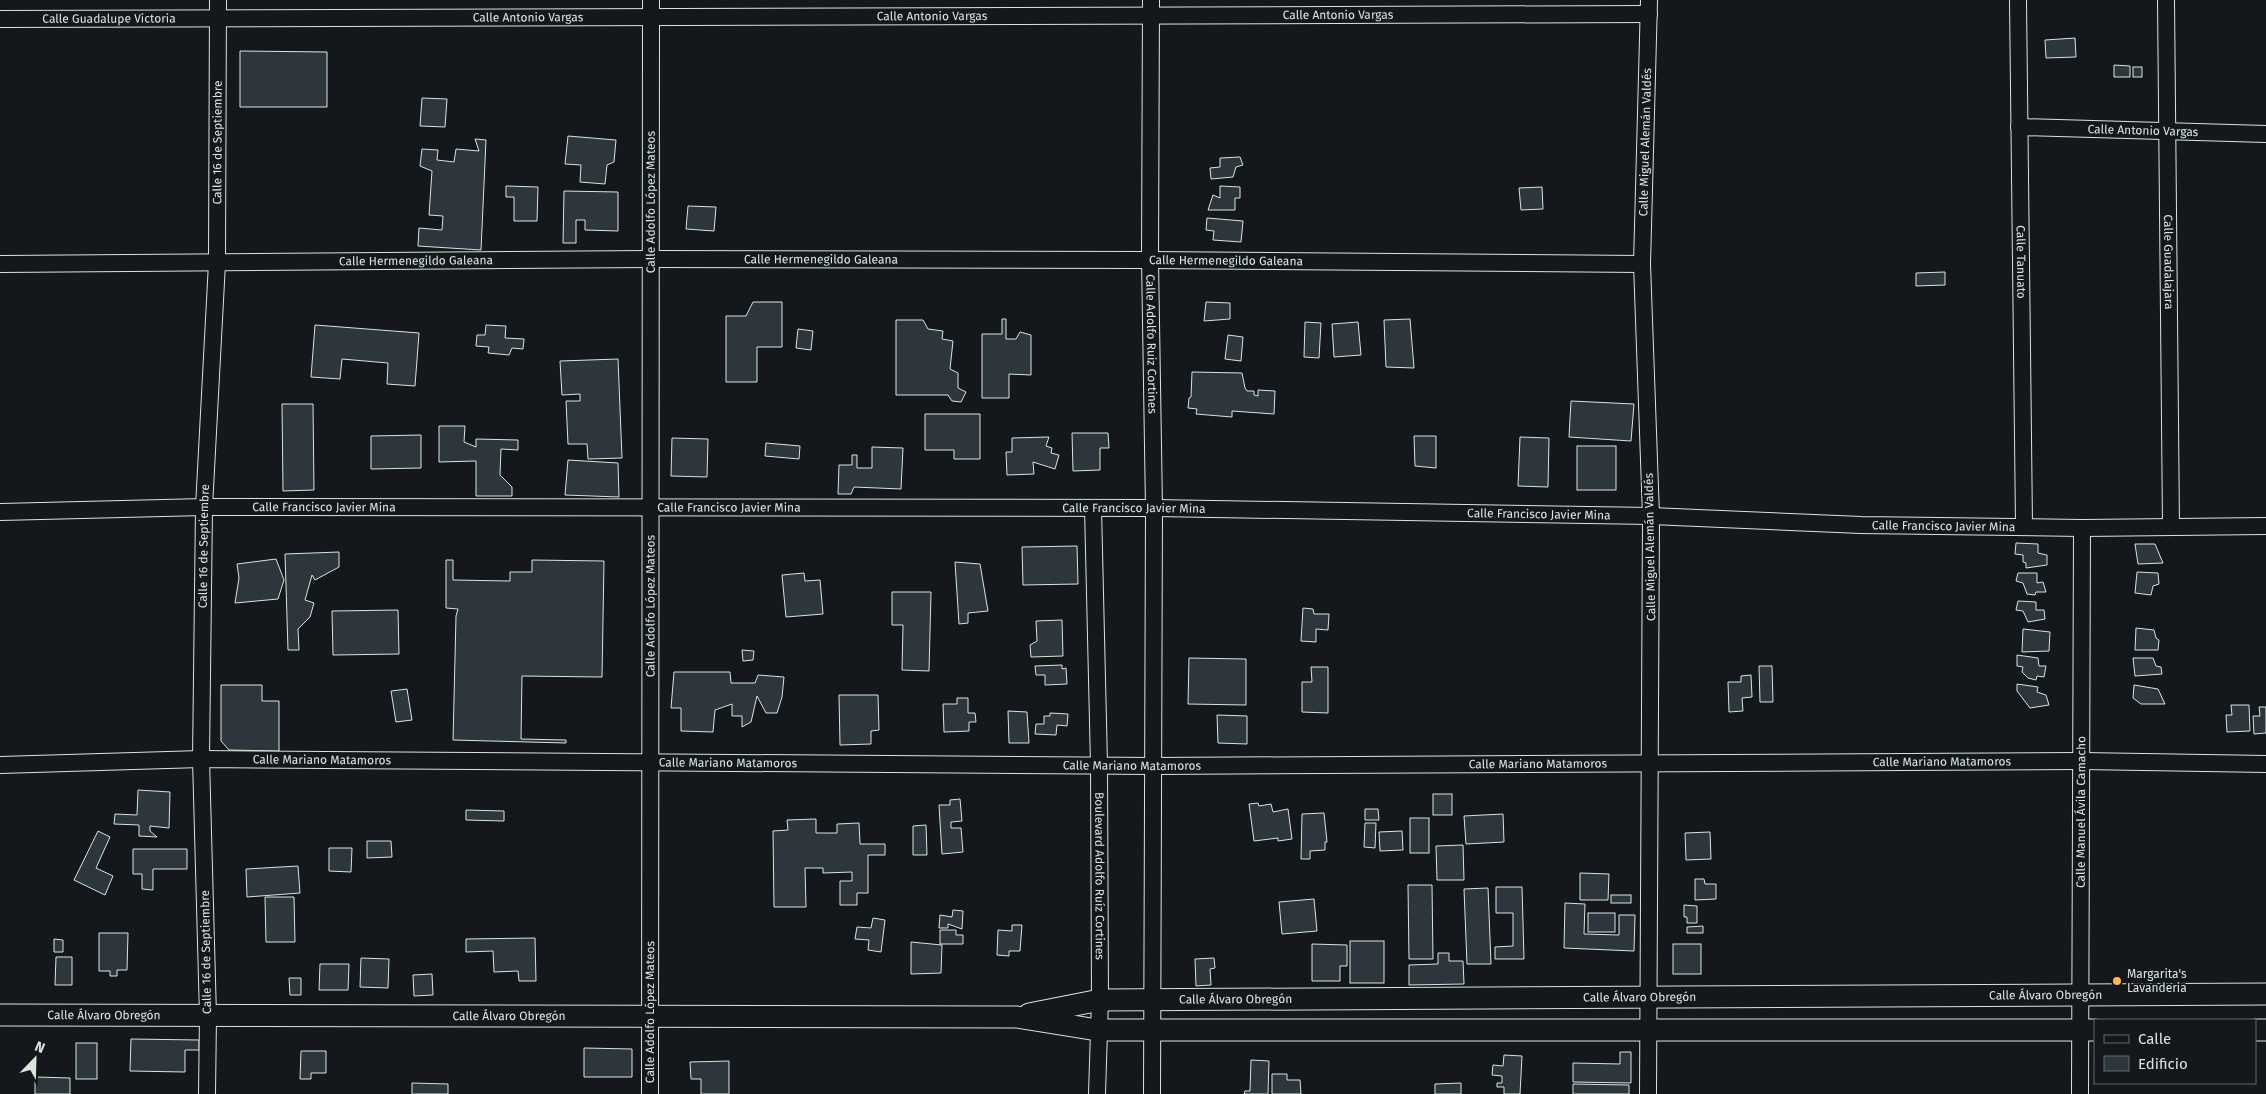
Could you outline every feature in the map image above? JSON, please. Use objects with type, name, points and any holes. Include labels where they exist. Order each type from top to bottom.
[{"type":"street","name":"Calle 16 de Septiembre","points":[[207,1094],[208,1016],[201,759],[204,507],[217,263],[218,0]]},
{"type":"street","name":"Calle Adolfo López Mateos","points":[[650,0],[652,762],[650,1094]]},
{"type":"street","name":"Calle Tanuato","points":[[2018,0],[2024,526]]},
{"type":"street","name":"Calle Guadalajara","points":[[2166,0],[2171,526]]},
{"type":"street","name":"Calle Antonio Vargas","points":[[218,19],[650,18],[1151,8],[1648,7]]},
{"type":"street","name":"Calle Miguel Alemán Valdés","points":[[1648,7],[1642,264],[1651,516],[1648,1094]]},
{"type":"street","name":"Calle Adolfo Ruiz Cortines","points":[[1151,8],[1150,260],[1154,508],[1153,1000]]},
{"type":"street","name":"Calle Guadalupe Victoria","points":[[0,19],[218,19]]},
{"type":"street","name":"Calle Antonio Vargas","points":[[2019,127],[2266,134]]},
{"type":"street","name":"Calle Hermenegildo Galeana","points":[[0,264],[650,259],[1150,260],[1642,264]]},
{"type":"street","name":"Calle Francisco Javier Mina","points":[[0,512],[204,507],[1154,508],[1651,516],[1861,525],[2082,528],[2266,526]]},
{"type":"street","name":"Boulevard Adolfo Ruíz Cortines","points":[[1093,508],[1099,764],[1100,1000],[1097,1030],[1097,1094]]},
{"type":"street","name":"Calle Manuel Ávila Camacho","points":[[2080,1094],[2088,1030],[2080,994],[2082,528]]},
{"type":"street","name":"Calle Mariano Matamoros","points":[[0,765],[201,759],[1099,764],[1154,766],[2082,761],[2266,764]]},
{"type":"street","name":"Calle Álvaro Obregón","points":[[1017,1017],[1100,1000],[2266,994]]},
{"type":"street","points":[[1152,1094],[1153,1000]]},
{"type":"street","name":"Calle Álvaro Obregón","points":[[0,1015],[1017,1017],[1097,1030],[2088,1030]]},
{"type":"building","points":[[2075,38],[2076,57],[2046,58],[2045,40]]},
{"type":"building","points":[[240,51],[327,52],[327,107],[240,107]]},
{"type":"building","points":[[2114,65],[2130,66],[2130,77],[2114,77]]},
{"type":"building","points":[[2133,67],[2142,67],[2142,77],[2133,77]]},
{"type":"building","points":[[422,98],[447,99],[445,127],[420,126]]},
{"type":"building","points":[[568,136],[616,140],[614,162],[607,165],[605,184],[580,182],[581,165],[565,164]]},
{"type":"building","points":[[475,139],[486,140],[481,250],[418,246],[419,228],[442,230],[443,216],[429,215],[432,171],[420,166],[422,149],[438,150],[437,160],[454,162],[456,149],[479,151]]},
{"type":"building","points":[[1240,157],[1243,165],[1236,167],[1233,177],[1211,179],[1210,168],[1220,167],[1220,158]]},
{"type":"building","points":[[506,186],[538,187],[537,221],[514,221],[514,197],[506,197]]},
{"type":"building","points":[[1220,186],[1240,187],[1240,198],[1235,198],[1235,210],[1208,210],[1213,195],[1220,198]]},
{"type":"building","points":[[1542,187],[1543,209],[1521,210],[1519,188]]},
{"type":"building","points":[[564,191],[618,192],[618,231],[585,230],[585,220],[576,220],[576,243],[563,243]]},
{"type":"building","points":[[688,206],[716,207],[714,231],[686,229]]},
{"type":"building","points":[[1207,218],[1243,221],[1241,242],[1213,240],[1214,231],[1206,230]]},
{"type":"building","points":[[1945,272],[1945,285],[1916,286],[1916,273]]},
{"type":"building","points":[[753,302],[782,302],[782,347],[757,347],[757,382],[726,382],[726,316],[746,316]]},
{"type":"building","points":[[1206,302],[1230,303],[1230,319],[1204,321]]},
{"type":"building","points":[[1002,319],[1006,319],[1006,339],[1016,339],[1020,332],[1031,335],[1031,375],[1009,374],[1009,398],[982,398],[982,334],[1002,334]]},
{"type":"building","points":[[1410,319],[1414,368],[1386,367],[1384,320]]},
{"type":"building","points":[[896,320],[923,320],[928,329],[943,331],[942,339],[953,341],[950,369],[958,373],[958,388],[966,392],[961,402],[952,401],[948,395],[896,395]]},
{"type":"building","points":[[1305,322],[1321,323],[1319,358],[1304,357]]},
{"type":"building","points":[[1358,322],[1361,355],[1334,357],[1332,324]]},
{"type":"building","points":[[315,325],[419,333],[415,386],[387,384],[388,363],[342,359],[340,379],[311,377]]},
{"type":"building","points":[[486,325],[506,326],[505,338],[524,339],[523,349],[512,348],[509,355],[488,353],[489,347],[476,346],[477,335],[485,335]]},
{"type":"building","points":[[798,329],[813,331],[811,350],[796,348]]},
{"type":"building","points":[[1228,335],[1243,337],[1241,361],[1225,359]]},
{"type":"building","points":[[618,359],[622,458],[588,459],[587,444],[568,444],[566,401],[580,401],[580,394],[562,395],[560,361]]},
{"type":"building","points":[[1192,372],[1242,373],[1245,388],[1247,391],[1254,391],[1254,395],[1258,396],[1258,390],[1275,391],[1274,414],[1232,411],[1232,417],[1196,414],[1197,409],[1188,408],[1189,398],[1191,397]]},
{"type":"building","points":[[1571,401],[1634,404],[1631,441],[1569,437]]},
{"type":"building","points":[[282,404],[313,404],[314,490],[283,491]]},
{"type":"building","points":[[925,414],[980,414],[980,459],[954,459],[954,450],[925,450]]},
{"type":"building","points":[[439,426],[465,426],[464,442],[476,447],[476,439],[518,440],[518,450],[501,449],[500,475],[512,487],[512,496],[476,496],[476,461],[439,462]]},
{"type":"building","points":[[1072,433],[1108,433],[1109,448],[1100,448],[1100,470],[1073,471]]},
{"type":"building","points":[[421,435],[421,468],[371,469],[371,436]]},
{"type":"building","points":[[1414,436],[1436,436],[1436,468],[1415,466]]},
{"type":"building","points":[[1049,437],[1046,446],[1052,448],[1051,453],[1059,455],[1055,469],[1033,462],[1034,474],[1007,475],[1006,452],[1012,452],[1012,438]]},
{"type":"building","points":[[1520,437],[1549,438],[1548,487],[1518,486]]},
{"type":"building","points":[[672,438],[708,439],[707,477],[671,476]]},
{"type":"building","points":[[766,443],[800,446],[799,459],[765,456]]},
{"type":"building","points":[[1577,446],[1616,446],[1616,490],[1577,490]]},
{"type":"building","points":[[872,447],[903,448],[901,489],[854,487],[851,494],[838,494],[839,465],[852,465],[852,455],[857,455],[857,468],[872,468]]},
{"type":"building","points":[[568,460],[618,463],[619,497],[565,495]]},
{"type":"building","points":[[2016,543],[2038,544],[2038,553],[2047,555],[2047,565],[2026,568],[2026,563],[2023,562],[2023,555],[2015,554]]},
{"type":"building","points":[[2135,544],[2155,544],[2163,563],[2138,564]]},
{"type":"building","points":[[1077,546],[1078,584],[1023,585],[1022,547]]},
{"type":"building","points":[[339,552],[339,567],[315,580],[312,575],[305,600],[314,603],[310,617],[298,629],[299,650],[288,650],[285,554]]},
{"type":"building","points":[[276,559],[284,580],[278,599],[235,603],[239,578],[237,564]]},
{"type":"building","points":[[446,560],[453,560],[453,580],[510,581],[510,572],[532,572],[532,560],[604,561],[602,677],[522,676],[521,739],[566,740],[566,743],[453,740],[456,616],[458,609],[446,608]]},
{"type":"building","points":[[955,562],[980,564],[988,611],[968,613],[968,623],[959,624]]},
{"type":"building","points":[[2137,572],[2158,573],[2159,584],[2153,586],[2151,595],[2135,593]]},
{"type":"building","points":[[804,573],[805,581],[820,580],[823,614],[786,617],[782,575]]},
{"type":"building","points":[[2018,573],[2037,573],[2037,583],[2043,582],[2046,592],[2036,592],[2035,595],[2027,594],[2023,583],[2016,581]]},
{"type":"building","points":[[892,592],[931,592],[929,671],[902,670],[903,625],[892,625]]},
{"type":"building","points":[[2018,601],[2036,602],[2036,610],[2044,610],[2045,619],[2028,622],[2023,611],[2016,610]]},
{"type":"building","points":[[1303,608],[1313,609],[1314,614],[1329,614],[1328,630],[1316,629],[1316,642],[1301,641]]},
{"type":"building","points":[[398,610],[399,654],[333,655],[332,611]]},
{"type":"building","points":[[1062,620],[1063,656],[1031,657],[1030,645],[1037,641],[1036,621]]},
{"type":"building","points":[[2136,628],[2154,630],[2156,638],[2159,640],[2158,650],[2135,650]]},
{"type":"building","points":[[2023,629],[2050,632],[2049,651],[2022,652]]},
{"type":"building","points":[[742,650],[754,651],[753,660],[743,661]]},
{"type":"building","points":[[2017,655],[2038,658],[2039,666],[2046,666],[2044,677],[2037,676],[2036,680],[2028,678],[2022,672],[2023,667],[2017,666]]},
{"type":"building","points":[[1189,658],[1246,659],[1246,705],[1188,704]]},
{"type":"building","points":[[2133,658],[2153,658],[2156,666],[2161,667],[2162,674],[2135,676]]},
{"type":"building","points":[[1062,665],[1062,669],[1066,668],[1067,684],[1045,685],[1045,675],[1036,675],[1035,666]]},
{"type":"building","points":[[1759,666],[1772,666],[1773,702],[1760,702]]},
{"type":"building","points":[[1311,667],[1328,667],[1328,713],[1302,712],[1302,682],[1312,682]]},
{"type":"building","points":[[674,672],[730,672],[731,683],[755,683],[758,675],[784,677],[782,697],[777,713],[766,713],[757,696],[751,722],[742,727],[742,716],[732,716],[732,704],[715,710],[713,732],[681,731],[681,708],[671,708]]},
{"type":"building","points":[[1751,675],[1752,697],[1742,698],[1743,711],[1729,712],[1728,682],[1741,682],[1741,676]]},
{"type":"building","points":[[2017,684],[2038,687],[2037,692],[2046,695],[2049,705],[2030,708],[2017,691]]},
{"type":"building","points":[[221,685],[262,685],[262,701],[279,701],[279,751],[229,750],[221,741]]},
{"type":"building","points":[[2134,685],[2158,689],[2165,704],[2141,704],[2133,698]]},
{"type":"building","points":[[407,689],[412,720],[396,722],[391,691]]},
{"type":"building","points":[[839,695],[878,695],[879,730],[871,731],[871,744],[840,745]]},
{"type":"building","points":[[957,698],[968,698],[968,713],[975,713],[976,722],[969,722],[969,731],[944,732],[943,704],[957,704]]},
{"type":"building","points":[[2231,705],[2249,705],[2250,731],[2227,732],[2226,715],[2232,715]]},
{"type":"building","points":[[2259,707],[2266,707],[2266,733],[2254,734],[2253,716],[2260,716]]},
{"type":"building","points":[[1008,711],[1027,712],[1029,743],[1009,743]]},
{"type":"building","points":[[1050,713],[1068,714],[1067,726],[1057,725],[1056,735],[1035,734],[1036,724],[1044,724],[1044,716],[1050,716]]},
{"type":"building","points":[[1217,715],[1247,716],[1247,744],[1218,743]]},
{"type":"building","points":[[138,790],[170,792],[169,828],[150,826],[150,831],[157,837],[139,836],[139,825],[114,824],[115,814],[137,815]]},
{"type":"building","points":[[1433,794],[1452,794],[1452,815],[1433,815]]},
{"type":"building","points":[[960,799],[962,821],[951,822],[951,828],[961,828],[963,852],[942,854],[939,805],[950,805],[950,800]]},
{"type":"building","points":[[1258,803],[1259,806],[1271,804],[1273,812],[1288,809],[1292,839],[1278,841],[1278,838],[1254,841],[1249,804]]},
{"type":"building","points":[[1365,809],[1378,809],[1379,820],[1365,820]]},
{"type":"building","points":[[466,810],[504,811],[504,821],[466,820]]},
{"type":"building","points":[[1324,813],[1327,842],[1325,842],[1325,850],[1310,851],[1310,859],[1301,859],[1302,814]]},
{"type":"building","points":[[1503,814],[1504,842],[1466,844],[1464,816]]},
{"type":"building","points":[[1410,818],[1429,818],[1429,853],[1410,853]]},
{"type":"building","points":[[816,819],[816,833],[837,833],[837,824],[859,823],[860,844],[885,844],[885,855],[868,855],[868,893],[857,893],[857,905],[840,905],[840,881],[852,881],[852,872],[823,873],[823,868],[805,868],[806,907],[774,907],[773,831],[788,830],[787,820]]},
{"type":"building","points":[[1365,823],[1376,823],[1375,848],[1364,847]]},
{"type":"building","points":[[926,825],[927,855],[913,855],[913,826]]},
{"type":"building","points":[[98,831],[110,837],[96,868],[113,876],[105,895],[74,880]]},
{"type":"building","points":[[1402,831],[1403,850],[1380,851],[1379,832]]},
{"type":"building","points":[[1710,832],[1711,859],[1686,860],[1685,833]]},
{"type":"building","points":[[367,841],[391,841],[392,857],[367,858]]},
{"type":"building","points":[[1463,845],[1464,880],[1437,880],[1436,846]]},
{"type":"building","points":[[329,848],[352,848],[351,872],[329,871]]},
{"type":"building","points":[[133,849],[187,849],[187,869],[153,869],[153,890],[142,889],[142,874],[133,874]]},
{"type":"building","points":[[298,866],[300,893],[247,897],[246,869]]},
{"type":"building","points":[[1580,873],[1609,874],[1608,900],[1580,900]]},
{"type":"building","points":[[1695,879],[1704,879],[1705,884],[1716,884],[1716,899],[1695,900]]},
{"type":"building","points":[[1408,885],[1432,885],[1433,959],[1409,959]]},
{"type":"building","points":[[1496,887],[1522,887],[1524,959],[1495,959],[1495,947],[1513,946],[1513,913],[1496,913]]},
{"type":"building","points":[[1488,888],[1491,964],[1467,964],[1464,889]]},
{"type":"building","points":[[1611,895],[1631,895],[1631,903],[1611,903]]},
{"type":"building","points":[[265,897],[294,897],[295,942],[266,942]]},
{"type":"building","points":[[1314,899],[1317,931],[1282,934],[1279,902]]},
{"type":"building","points":[[1565,903],[1585,904],[1584,934],[1619,935],[1619,915],[1635,915],[1634,951],[1564,948]]},
{"type":"building","points":[[1684,905],[1697,906],[1697,923],[1687,923],[1687,917],[1684,917]]},
{"type":"building","points":[[953,910],[963,911],[962,929],[948,924],[948,928],[939,928],[940,915],[952,917]]},
{"type":"building","points":[[1588,913],[1615,913],[1615,932],[1588,932]]},
{"type":"building","points":[[873,918],[885,920],[881,952],[868,950],[869,940],[855,939],[857,927],[871,928]]},
{"type":"building","points":[[1012,925],[1022,925],[1020,951],[1009,951],[1009,956],[997,955],[998,930],[1012,931]]},
{"type":"building","points":[[1703,926],[1703,933],[1687,933],[1687,927]]},
{"type":"building","points":[[940,930],[956,930],[956,935],[963,935],[963,944],[940,944]]},
{"type":"building","points":[[99,933],[128,933],[127,970],[117,970],[117,976],[110,976],[110,971],[99,971]]},
{"type":"building","points":[[535,938],[536,981],[519,981],[518,971],[494,972],[493,951],[466,952],[466,939]]},
{"type":"building","points":[[54,939],[63,940],[63,952],[54,952]]},
{"type":"building","points":[[1350,941],[1384,941],[1384,983],[1350,983]]},
{"type":"building","points":[[911,942],[942,945],[941,973],[911,974]]},
{"type":"building","points":[[1312,944],[1347,945],[1347,966],[1340,966],[1340,981],[1312,981]]},
{"type":"building","points":[[1673,944],[1701,944],[1701,974],[1673,974]]},
{"type":"building","points":[[1438,953],[1449,953],[1449,961],[1463,961],[1464,984],[1409,985],[1409,965],[1438,964]]},
{"type":"building","points":[[56,957],[72,957],[72,985],[55,985]]},
{"type":"building","points":[[361,958],[389,959],[388,988],[360,987]]},
{"type":"building","points":[[1214,958],[1215,968],[1210,969],[1211,985],[1196,986],[1195,959]]},
{"type":"building","points":[[320,964],[349,964],[348,990],[319,990]]},
{"type":"building","points":[[432,974],[433,995],[414,996],[413,975]]},
{"type":"building","points":[[289,978],[301,978],[301,995],[290,995]]},
{"type":"building","points":[[131,1039],[199,1040],[199,1050],[185,1050],[185,1072],[130,1071]]},
{"type":"building","points":[[76,1043],[97,1043],[97,1079],[76,1079]]},
{"type":"building","points":[[584,1048],[632,1049],[632,1077],[584,1077]]},
{"type":"building","points":[[301,1051],[326,1051],[326,1073],[311,1073],[311,1079],[300,1079]]},
{"type":"building","points":[[1620,1052],[1631,1052],[1631,1083],[1573,1082],[1573,1063],[1620,1064]]},
{"type":"building","points":[[1504,1055],[1522,1056],[1520,1094],[1504,1094],[1504,1087],[1497,1087],[1497,1083],[1502,1083],[1502,1076],[1492,1075],[1493,1065],[1503,1066]]},
{"type":"building","points":[[1251,1060],[1269,1061],[1268,1094],[1244,1094],[1245,1091],[1250,1091]]},
{"type":"building","points":[[729,1061],[729,1094],[701,1094],[701,1079],[691,1079],[690,1062]]},
{"type":"building","points":[[1272,1074],[1287,1074],[1287,1080],[1300,1080],[1301,1094],[1272,1094]]},
{"type":"building","points":[[35,1077],[70,1078],[70,1094],[35,1094]]},
{"type":"building","points":[[412,1083],[448,1084],[448,1094],[412,1094]]},
{"type":"building","points":[[1461,1083],[1461,1094],[1435,1094],[1435,1084]]},
{"type":"building","points":[[1573,1084],[1629,1085],[1629,1094],[1573,1094]]},
{"type":"place","name":"Margarita's Lavanderia","points":[[2117,981]]}]
